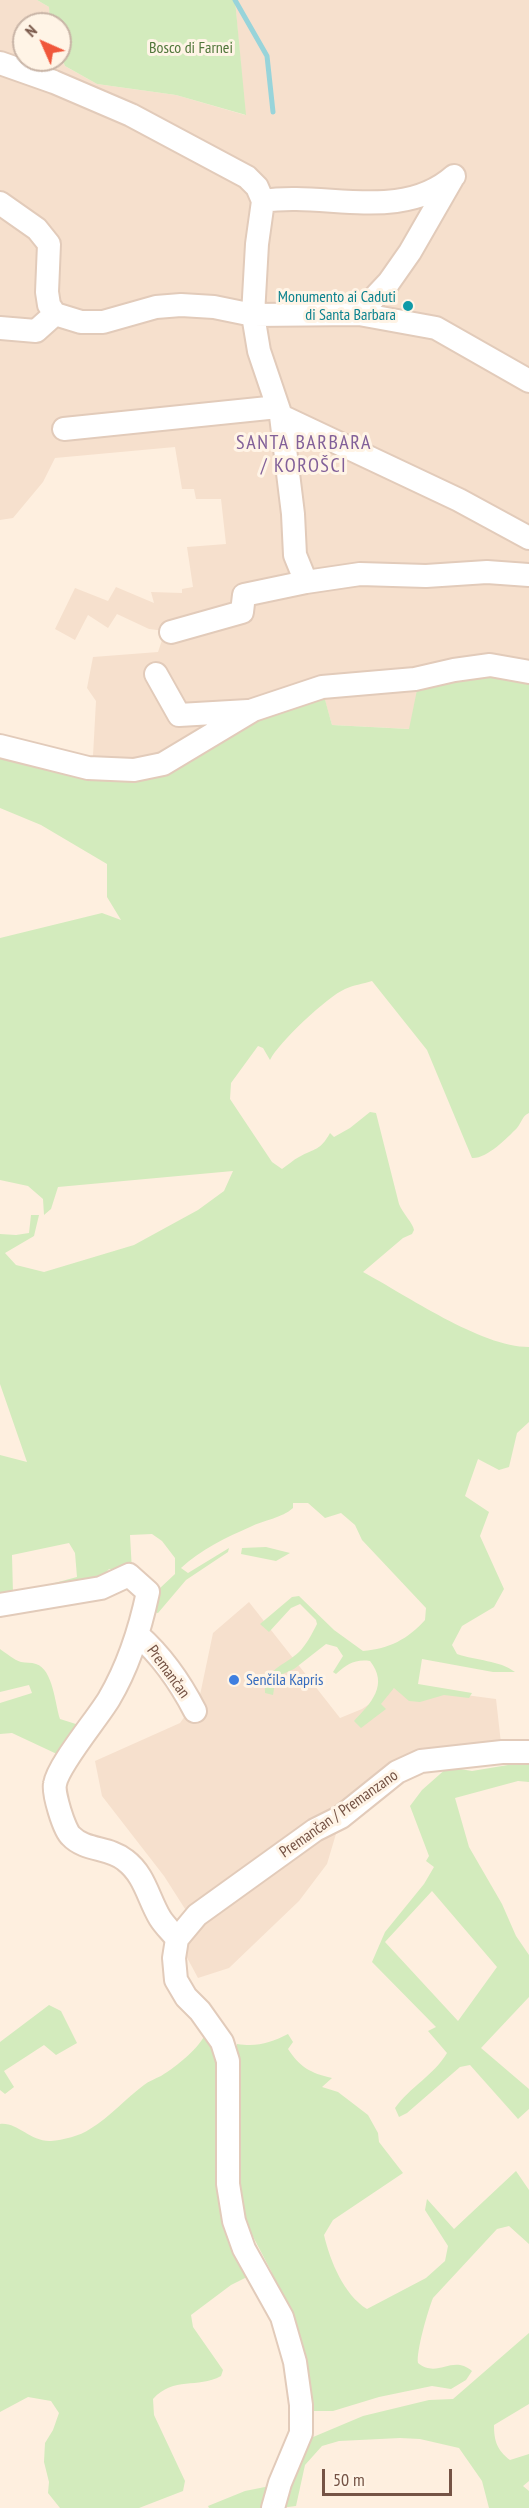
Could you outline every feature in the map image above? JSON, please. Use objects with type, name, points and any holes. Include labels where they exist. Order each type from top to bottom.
[{"type":"street","points":[[0,63],[54,82],[131,115],[247,177],[257,188],[263,201],[256,255],[253,315],[259,351],[279,411],[293,514],[295,555],[306,582]]},
{"type":"street","points":[[263,201],[309,199],[390,201],[435,189],[454,176],[410,252],[389,282],[359,314]]},
{"type":"street","points":[[0,203],[37,229],[49,244],[47,292],[49,305],[55,314],[81,322],[103,322],[156,307],[182,305],[214,307],[253,315],[359,314],[436,328],[529,381]]},
{"type":"street","points":[[0,328],[36,331],[55,314]]},
{"type":"street","points":[[64,429],[279,411],[459,500],[529,538]]},
{"type":"street","points":[[171,632],[242,612],[244,595],[306,582],[360,574],[426,576],[487,572],[529,575]]},
{"type":"street","points":[[0,746],[88,768],[135,770],[163,764],[253,710],[322,687],[416,679],[490,665],[529,672]]},
{"type":"street","points":[[156,674],[179,715],[253,710]]},
{"type":"street","points":[[301,678],[322,687]]},
{"type":"street","points":[[0,1605],[101,1588],[129,1575],[148,1592],[131,1656],[109,1700],[63,1768],[55,1785],[62,1818],[69,1835],[84,1845],[107,1851],[124,1859],[140,1874],[160,1919],[177,1939],[174,1958],[176,1980],[186,1997],[200,2011],[222,2042],[228,2061],[228,2184],[234,2221],[244,2249],[282,2317],[296,2362],[301,2405],[301,2433],[288,2469],[280,2483],[273,2508]]},
{"type":"street","name":"Premančan","points":[[138,1635],[158,1652],[180,1683],[195,1711]]},
{"type":"street","name":"Premančan / Premanzano","points":[[177,1939],[197,1915],[223,1894],[315,1830],[341,1817],[397,1772],[421,1761],[502,1752],[529,1752]]},
{"type":"shaded area","points":[[0,0],[37,0],[49,7],[49,12],[12,12],[12,72],[72,72],[72,70],[97,84],[176,95],[245,115],[235,0],[529,0],[529,678],[410,729],[332,725],[324,697],[217,740],[92,774],[96,701],[87,688],[93,657],[158,652],[165,631],[149,629],[117,614],[108,628],[88,615],[75,640],[55,629],[75,588],[108,601],[116,587],[154,603],[151,592],[182,593],[182,589],[193,587],[187,547],[226,544],[221,499],[196,499],[194,489],[182,489],[175,447],[55,458],[43,482],[13,518],[0,520]]},
{"type":"shaded area","points":[[249,1602],[340,1718],[362,1709],[397,1686],[496,1699],[502,1752],[392,1776],[341,1817],[327,1864],[299,1901],[229,1968],[198,1978],[177,1939],[187,1912],[164,1876],[102,1796],[95,1761],[180,1723],[200,1695],[213,1633]]},
{"type":"green space","name":"Bosco di Farnei","points":[[37,0],[235,0],[246,115],[176,95],[97,84],[72,70],[72,12],[49,12],[49,7]]},
{"type":"green space","points":[[470,674],[529,678],[529,1113],[523,1117],[517,1128],[496,1147],[484,1155],[472,1158],[427,1050],[372,981],[348,988],[327,1001],[293,1032],[270,1060],[263,1048],[258,1046],[231,1083],[230,1099],[272,1162],[282,1169],[320,1146],[330,1133],[334,1137],[370,1112],[376,1113],[399,1204],[414,1230],[412,1234],[403,1238],[363,1272],[444,1318],[489,1339],[529,1347],[529,1422],[517,1433],[509,1467],[499,1470],[478,1459],[465,1496],[489,1512],[480,1536],[504,1589],[494,1607],[462,1626],[452,1645],[457,1654],[495,1663],[515,1672],[493,1672],[422,1659],[418,1684],[472,1693],[469,1698],[444,1695],[420,1702],[409,1701],[394,1688],[381,1704],[386,1709],[361,1728],[354,1721],[376,1693],[378,1678],[370,1661],[356,1662],[336,1674],[333,1672],[343,1656],[337,1647],[326,1644],[294,1669],[276,1677],[273,1695],[265,1693],[271,1673],[299,1652],[317,1624],[316,1620],[300,1604],[291,1608],[269,1632],[260,1624],[292,1597],[299,1596],[334,1630],[363,1651],[397,1642],[412,1633],[425,1620],[426,1608],[362,1540],[355,1525],[341,1513],[325,1518],[308,1503],[293,1503],[293,1508],[284,1514],[214,1544],[181,1568],[188,1573],[229,1548],[228,1552],[186,1580],[158,1613],[152,1612],[159,1589],[175,1574],[175,1558],[162,1541],[152,1534],[130,1535],[132,1571],[109,1569],[96,1584],[0,1602],[0,1455],[27,1462],[0,1384],[0,1234],[29,1233],[31,1215],[39,1215],[34,1236],[5,1253],[16,1265],[44,1272],[134,1245],[198,1210],[224,1191],[233,1171],[58,1187],[51,1209],[44,1215],[43,1199],[28,1186],[0,1180],[0,938],[102,913],[121,920],[107,897],[107,864],[41,825],[0,808],[0,753],[144,775],[255,720],[324,696],[332,725],[409,729],[418,685]],"holes":[[[69,1543],[75,1553],[77,1577],[13,1594],[12,1555]]]},
{"type":"green space","points":[[266,1547],[290,1553],[276,1561],[241,1554],[242,1548]]},
{"type":"green space","points":[[0,1649],[18,1661],[34,1663],[42,1667],[50,1680],[60,1719],[79,1725],[59,1755],[12,1733],[0,1734],[0,1703],[32,1693],[29,1685],[0,1692]]},
{"type":"green space","points":[[508,1765],[529,1765],[529,1782],[518,1781],[455,1798],[469,1847],[502,1904],[516,1936],[529,1955],[529,1997],[481,2048],[529,2089],[529,2109],[518,2119],[470,2065],[460,2067],[407,2113],[399,2117],[395,2108],[436,2068],[447,2053],[428,2031],[436,2027],[372,1962],[385,1932],[424,1884],[434,1867],[426,1861],[429,1856],[410,1806],[422,1790],[448,1767],[472,1771]],"holes":[[[432,1891],[497,1967],[458,2021],[385,1942]]]},
{"type":"green space","points":[[49,2005],[61,2011],[77,2043],[56,2055],[44,2045],[4,2071],[14,2087],[5,2094],[0,2090],[0,2042]]},
{"type":"green space","points":[[207,2031],[215,2050],[249,2276],[231,2285],[191,2315],[193,2327],[223,2370],[221,2376],[212,2380],[177,2385],[161,2392],[153,2399],[154,2415],[185,2481],[183,2491],[139,2508],[60,2508],[48,2493],[49,2482],[44,2462],[45,2443],[59,2413],[51,2401],[28,2397],[0,2412],[0,2124],[13,2126],[30,2136],[51,2141],[81,2134],[104,2119],[146,2084],[180,2062],[193,2051]]},
{"type":"green space","points":[[288,2034],[293,2042],[288,2049],[292,2055],[306,2068],[332,2078],[322,2087],[338,2092],[368,2115],[378,2133],[379,2142],[403,2173],[333,2220],[324,2235],[339,2276],[351,2295],[367,2309],[426,2278],[445,2261],[448,2246],[425,2210],[427,2199],[454,2229],[516,2171],[529,2190],[529,2244],[509,2226],[497,2229],[433,2298],[421,2341],[418,2363],[432,2369],[451,2365],[465,2366],[472,2371],[466,2380],[451,2389],[432,2386],[379,2397],[333,2411],[310,2411],[296,2330],[271,2271],[237,2206],[231,2120],[237,2044],[264,2044]]},
{"type":"green space","points":[[529,2333],[529,2404],[494,2425],[497,2445],[510,2460],[529,2454],[529,2481],[523,2486],[529,2491],[529,2508],[489,2508],[482,2481],[459,2448],[420,2439],[400,2438],[339,2441],[322,2446],[305,2465],[296,2506],[280,2508],[306,2440],[363,2416],[429,2400],[453,2399]]},
{"type":"green space","points":[[275,2485],[268,2508],[209,2508],[208,2506],[245,2491]]},
{"type":"waterway","points":[[235,0],[267,56],[273,112]]},
{"type":"place","name":"Monumento ai Caduti di Santa Barbara","points":[[408,306]]},
{"type":"place","name":"Senčila Kapris","points":[[234,1680]]},
{"type":"district","name":"SANTA BARBARA / KOROŠCI","points":[[304,454]]}]
